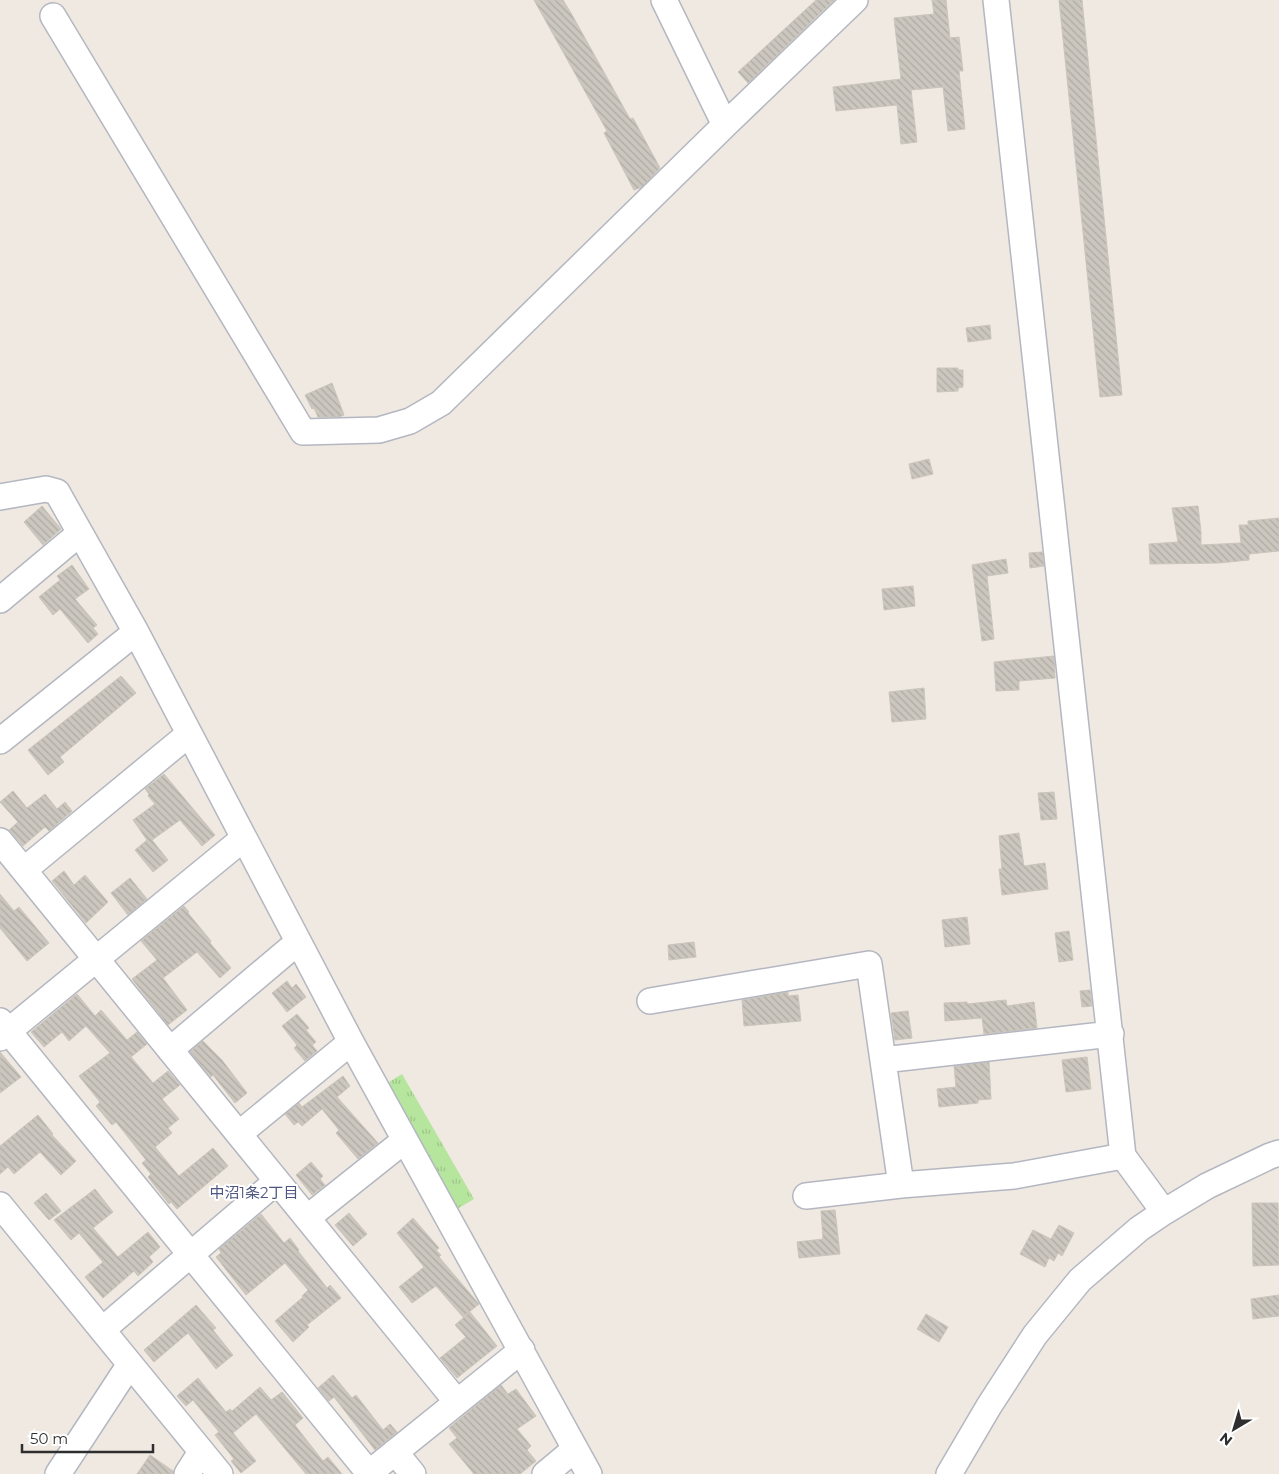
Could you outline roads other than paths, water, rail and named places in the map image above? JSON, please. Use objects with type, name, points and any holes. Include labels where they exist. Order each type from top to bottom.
[{"type":"street","points":[[664,0],[725,125]]},
{"type":"street","points":[[53,16],[303,432],[379,430],[410,421],[442,402],[855,0]]},
{"type":"street","points":[[996,0],[1123,1156],[1164,1212]]},
{"type":"street","points":[[0,497],[46,489],[57,492],[136,632],[351,1042],[589,1474]]},
{"type":"street","points":[[0,600],[80,533]]},
{"type":"street","points":[[0,741],[136,632]]},
{"type":"street","points":[[24,870],[189,734]]},
{"type":"street","points":[[244,838],[96,959],[3,1030],[190,1254],[368,1473],[522,1350]]},
{"type":"street","points":[[0,841],[457,1402]]},
{"type":"street","points":[[170,1050],[298,942]]},
{"type":"street","points":[[650,1001],[869,964],[901,1185]]},
{"type":"street","points":[[883,1060],[1111,1034]]},
{"type":"street","points":[[239,1134],[351,1042]]},
{"type":"street","points":[[307,1218],[405,1140]]},
{"type":"street","points":[[949,1474],[989,1406],[1035,1335],[1080,1280],[1139,1229],[1164,1212],[1207,1186],[1279,1153]]},
{"type":"street","points":[[806,1196],[901,1185],[1014,1176],[1123,1156]]},
{"type":"street","points":[[102,1330],[277,1182]]},
{"type":"street","points":[[0,1205],[220,1474]]},
{"type":"street","points":[[58,1474],[130,1364]]},
{"type":"street","points":[[545,1474],[575,1449]]},
{"type":"street","points":[[187,1474],[201,1452]]},
{"type":"street","points":[[396,1452],[413,1474]]},
{"type":"district","name":"中沼1条2丁目","points":[[254,1192]]}]
